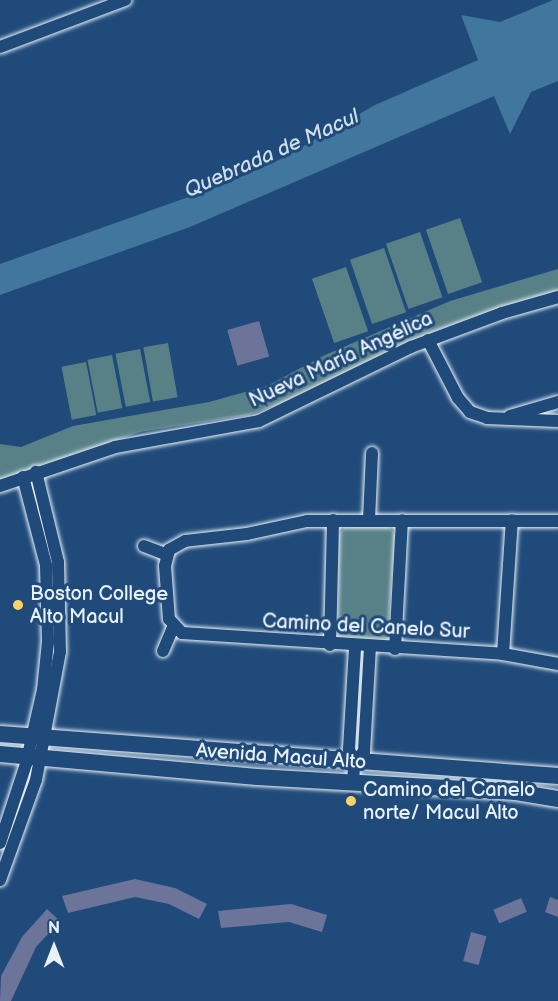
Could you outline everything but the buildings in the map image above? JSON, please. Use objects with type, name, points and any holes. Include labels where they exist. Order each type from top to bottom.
[{"type":"street","points":[[0,47],[125,0]]},
{"type":"street","name":"Nueva María Angélica","points":[[0,486],[36,472],[133,443],[259,421],[428,340],[558,297]]},
{"type":"street","points":[[428,340],[463,406],[475,415],[500,419],[558,421]]},
{"type":"street","points":[[500,419],[558,402]]},
{"type":"street","points":[[369,520],[372,453]]},
{"type":"street","points":[[0,880],[58,668],[62,609],[56,549],[36,472]]},
{"type":"street","points":[[23,477],[42,541],[48,593],[46,666],[38,738]]},
{"type":"street","points":[[330,645],[333,520]]},
{"type":"street","points":[[167,555],[184,541],[333,520],[558,521]]},
{"type":"street","points":[[395,650],[402,520]]},
{"type":"street","points":[[503,654],[512,520]]},
{"type":"street","points":[[144,546],[167,555]]},
{"type":"street","points":[[163,651],[174,627],[168,613],[167,555]]},
{"type":"street","name":"Camino del Canelo Sur","points":[[174,627],[196,636],[395,650],[503,654],[558,664]]},
{"type":"street","points":[[353,784],[354,763],[348,749],[355,647]]},
{"type":"street","points":[[354,763],[364,751],[370,648]]},
{"type":"street","name":"Avenida Macul Alto","points":[[0,734],[354,763],[558,776]]},
{"type":"street","name":"Avenida Macul Alto","points":[[0,754],[353,784],[492,790],[558,799]]},
{"type":"street","points":[[0,843],[34,758]]},
{"type":"green space","points":[[460,218],[482,282],[448,294],[426,230]]},
{"type":"green space","points":[[420,232],[442,297],[408,309],[386,244]]},
{"type":"green space","points":[[384,248],[406,312],[372,324],[350,260]]},
{"type":"green space","points":[[346,267],[368,331],[334,343],[312,279]]},
{"type":"green space","points":[[558,269],[558,291],[428,335],[287,401],[249,415],[140,432],[0,481],[0,444],[21,447],[73,426],[209,402],[267,386],[325,355],[450,301]]},
{"type":"green space","points":[[168,343],[178,397],[153,402],[143,347]]},
{"type":"green space","points":[[140,349],[150,402],[126,407],[115,354]]},
{"type":"green space","points":[[112,355],[122,408],[98,413],[87,360]]},
{"type":"green space","points":[[86,362],[96,415],[72,420],[61,367]]},
{"type":"green space","points":[[345,527],[389,527],[395,534],[387,641],[338,638],[339,534]]},
{"type":"water","points":[[558,0],[558,81],[531,92],[510,134],[494,96],[190,227],[0,295],[0,264],[225,184],[281,159],[375,105],[478,60],[461,15],[500,22]]},
{"type":"place","name":"Boston College Alto Macul","points":[[18,605]]},
{"type":"place","name":"Camino del Canelo norte/ Macul Alto","points":[[351,801]]},
{"type":"water label","name":"Quebrada de Macul","points":[[272,154]]}]
